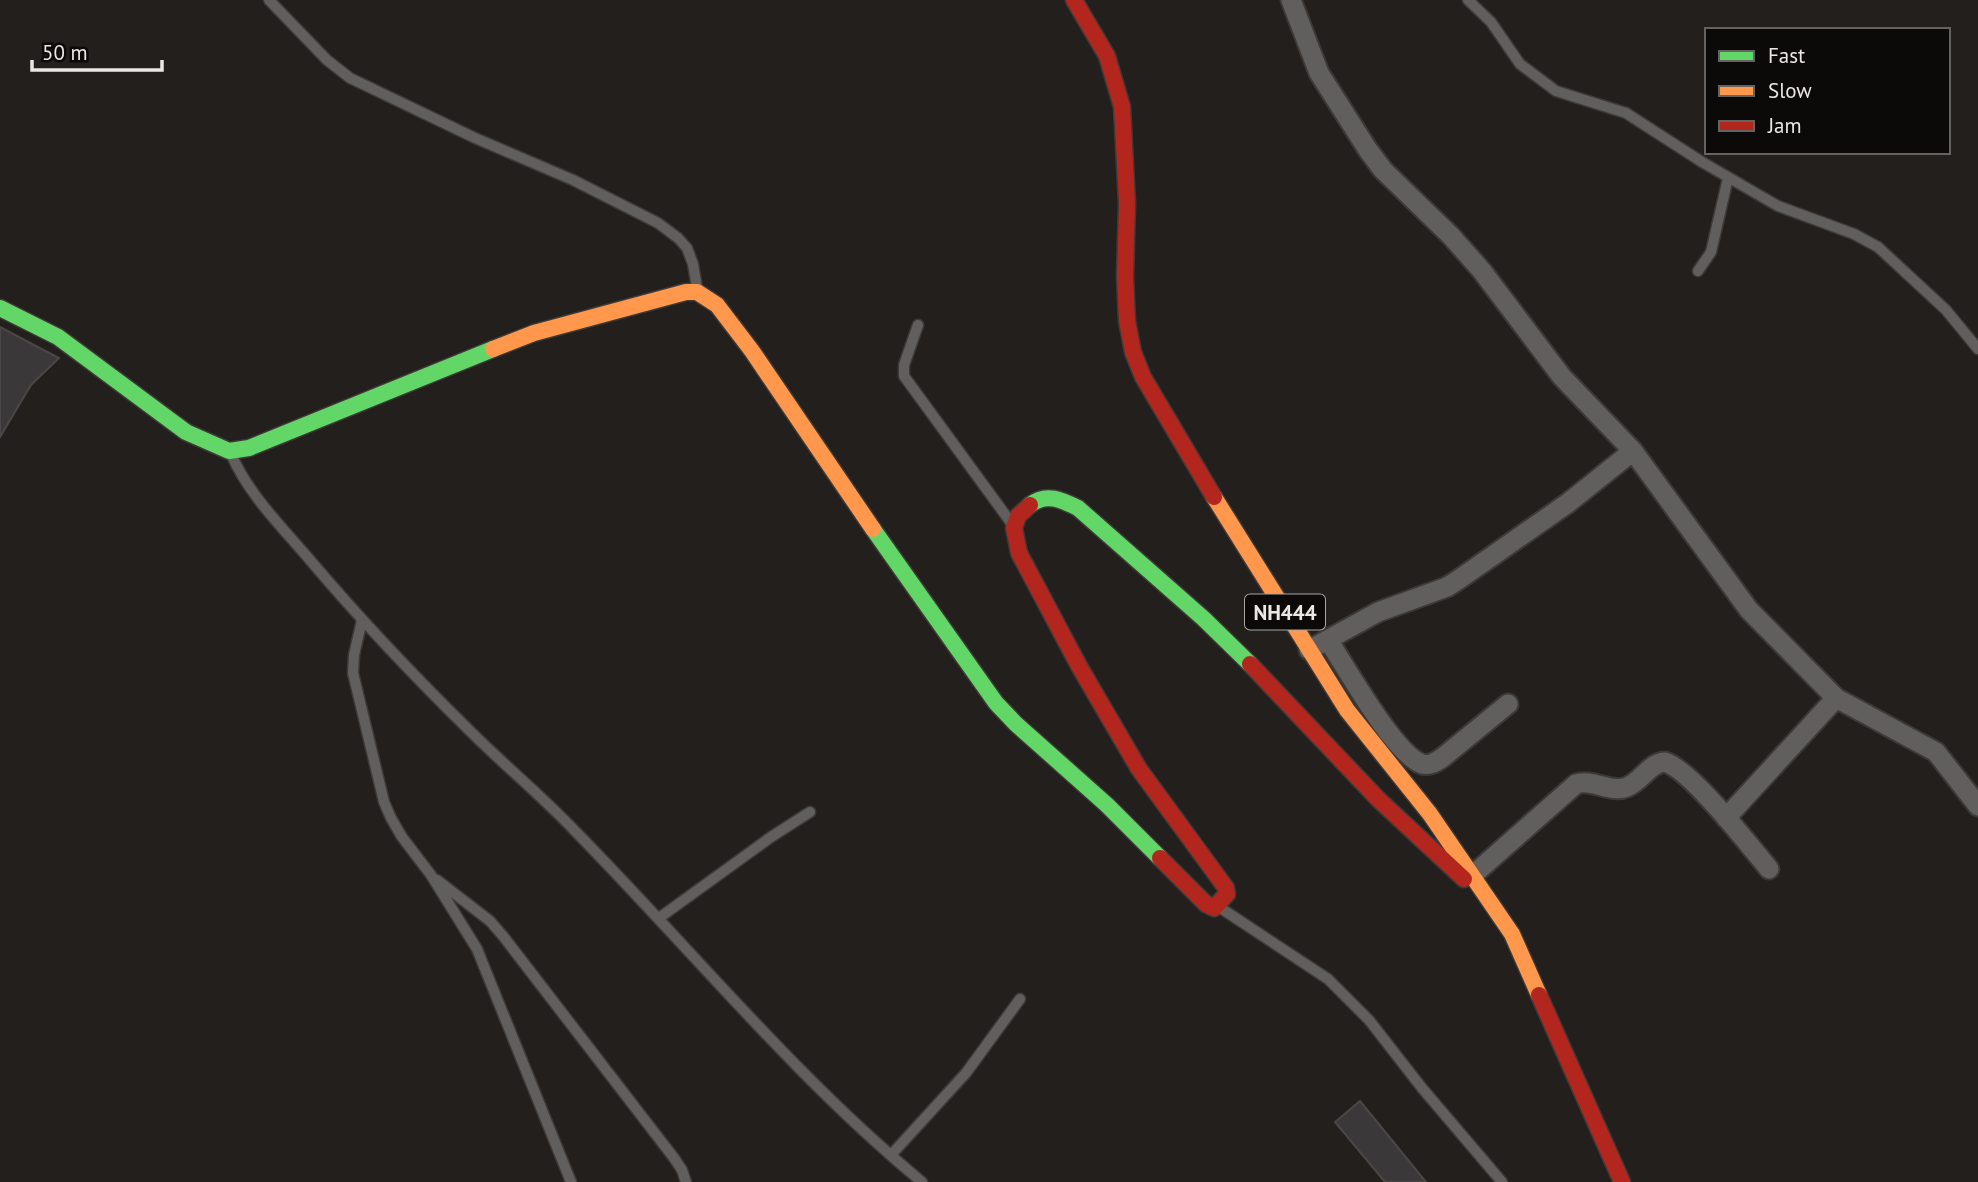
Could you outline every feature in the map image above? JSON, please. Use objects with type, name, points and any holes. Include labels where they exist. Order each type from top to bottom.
[{"type":"main road","name":"NH444","points":[[1074,0],[1107,56],[1122,107],[1127,203],[1127,321],[1133,352],[1143,377],[1168,423],[1347,710],[1430,814],[1491,901],[1516,944],[1622,1182]]},
{"type":"main road","points":[[0,308],[58,337],[186,432],[229,451],[249,448],[534,332],[686,292],[697,292],[717,305],[752,351],[913,588],[996,703],[1107,805],[1206,904],[1214,908],[1218,906],[1227,894],[1226,888],[1139,769],[1019,553],[1014,528],[1018,516],[1034,501],[1044,498],[1057,499],[1079,508],[1243,657],[1393,816],[1430,851],[1491,901]]},
{"type":"street","points":[[1291,0],[1318,73],[1367,150],[1383,170],[1451,236],[1482,271],[1562,377],[1633,451],[1749,610],[1836,698],[1936,752],[1978,806]]},
{"type":"street","points":[[1309,650],[1388,608],[1447,587],[1537,526],[1633,451]]},
{"type":"street","points":[[1328,640],[1397,743],[1424,764],[1430,765],[1442,758],[1508,705]]},
{"type":"street","points":[[1726,818],[1836,698]]},
{"type":"street","points":[[1473,875],[1576,784],[1584,782],[1615,789],[1627,788],[1660,762],[1670,763],[1678,768],[1726,818],[1769,869]]},
{"type":"lane","points":[[269,0],[327,60],[350,78],[475,138],[573,180],[658,223],[687,248],[693,264],[697,292]]},
{"type":"lane","points":[[1468,0],[1491,22],[1520,64],[1556,92],[1626,113],[1728,178],[1778,206],[1854,234],[1878,247],[1946,310],[1978,349]]},
{"type":"lane","points":[[1698,271],[1711,252],[1728,178]]},
{"type":"lane","points":[[918,325],[904,365],[904,376],[1014,528]]},
{"type":"lane","points":[[229,451],[239,473],[258,499],[362,621],[471,733],[575,830],[785,1056],[823,1094],[922,1182]]},
{"type":"lane","points":[[362,621],[353,673],[384,802],[402,837],[431,875],[477,950],[571,1182]]},
{"type":"lane","points":[[659,918],[810,812]]},
{"type":"lane","points":[[431,875],[490,921],[503,936],[674,1158],[682,1170],[685,1182]]},
{"type":"lane","points":[[1218,906],[1328,979],[1369,1020],[1422,1088],[1502,1182]]},
{"type":"lane","points":[[891,1155],[966,1073],[1020,999]]},
{"type":"building","points":[[0,327],[59,358],[31,385],[0,437]]},
{"type":"building","points":[[1360,1101],[1426,1182],[1385,1182],[1335,1122]]},
{"type":"traffic: fast","points":[[0,308],[58,337],[186,432],[229,451],[249,448],[493,349]]},
{"type":"traffic: fast","points":[[1030,505],[1048,498],[1078,508],[1204,619],[1250,664]]},
{"type":"traffic: fast","points":[[873,529],[996,703],[1107,805],[1160,858]]},
{"type":"traffic: slow","points":[[493,349],[534,333],[686,292],[697,292],[717,305],[752,351],[873,529]]},
{"type":"traffic: slow","points":[[1214,497],[1347,710],[1430,814],[1512,934],[1539,995]]},
{"type":"traffic: jam","points":[[1074,0],[1107,56],[1122,107],[1127,203],[1125,277],[1127,321],[1133,352],[1143,377],[1214,497]]},
{"type":"traffic: jam","points":[[1030,505],[1018,516],[1014,528],[1019,553],[1079,666],[1139,769],[1226,888],[1227,894],[1214,908],[1206,904],[1160,858]]},
{"type":"traffic: jam","points":[[1250,664],[1378,799],[1464,879]]},
{"type":"traffic: jam","points":[[1539,995],[1622,1182]]}]
